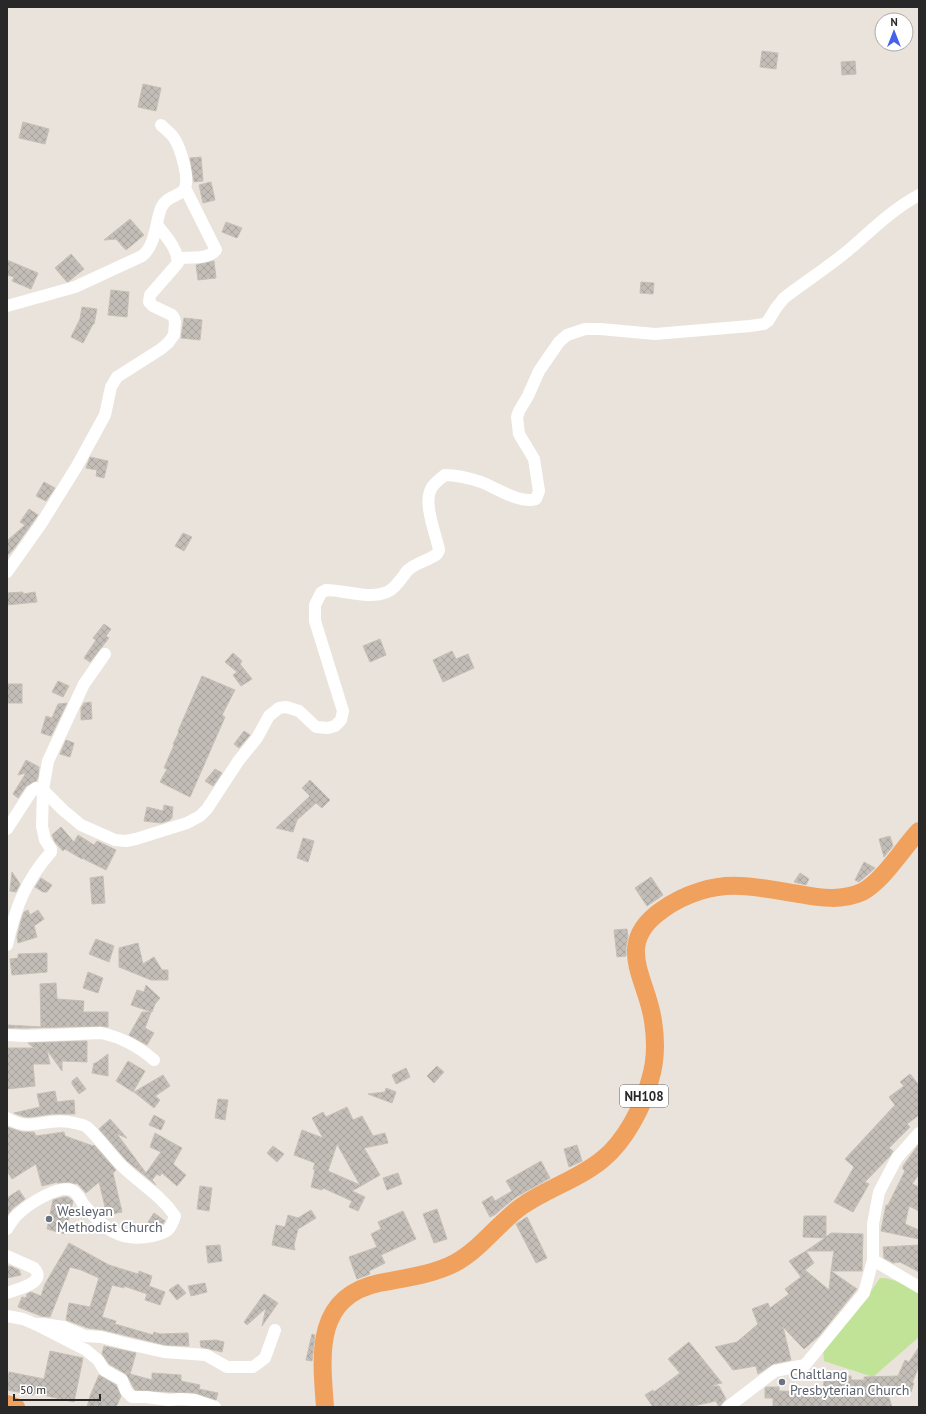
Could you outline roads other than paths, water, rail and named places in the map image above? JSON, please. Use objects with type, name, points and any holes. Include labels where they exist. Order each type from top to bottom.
[{"type":"highway","name":"NH108","points":[[325,1407],[322,1348],[325,1331],[332,1314],[343,1300],[358,1288],[431,1272],[454,1263],[477,1248],[521,1207],[603,1159],[618,1144],[631,1125],[642,1103],[651,1079],[655,1052],[653,1020],[637,969],[636,954],[636,944],[641,931],[648,921],[662,910],[679,900],[700,891],[719,887],[740,886],[830,898],[845,897],[862,892],[878,880],[919,831]]},
{"type":"highway","points":[[7,1404],[16,1407]]},
{"type":"street","points":[[160,125],[173,136],[179,145],[186,177],[185,188],[216,250],[214,253],[204,256],[177,258]]},
{"type":"street","points":[[7,306],[75,287],[142,256],[148,252],[152,242],[162,206],[168,199],[182,192],[185,188]]},
{"type":"street","points":[[7,829],[31,792],[36,788],[43,790],[81,825],[115,840],[126,841],[136,839],[187,823],[200,816],[207,809],[239,760],[257,738],[269,716],[279,708],[286,707],[299,711],[316,727],[328,728],[336,726],[341,720],[343,711],[315,621],[315,605],[317,598],[326,590],[365,594],[386,593],[392,590],[399,580],[419,562],[438,554],[439,550],[431,519],[428,498],[431,488],[444,475],[456,475],[480,482],[522,500],[536,499],[539,491],[534,459],[519,434],[517,417],[539,371],[559,342],[567,335],[585,329],[655,334],[737,328],[764,324],[768,321],[784,298],[850,249],[903,203],[919,195]]},
{"type":"street","points":[[7,572],[41,524],[77,466],[105,415],[112,387],[117,377],[161,349],[168,343],[174,334],[176,322],[172,315],[153,306],[149,302],[150,295],[178,263],[173,247],[157,225]]},
{"type":"street","points":[[7,945],[15,911],[22,896],[34,874],[51,852],[43,833],[43,790],[48,761],[84,684],[105,654]]},
{"type":"street","points":[[7,1035],[25,1036],[101,1033],[112,1035],[123,1040],[143,1051],[154,1060]]},
{"type":"street","points":[[7,1118],[18,1124],[30,1126],[48,1122],[68,1122],[85,1126],[123,1167],[158,1196],[175,1216],[172,1227],[164,1234],[144,1238],[131,1238],[114,1234],[100,1223],[75,1192],[68,1190],[43,1195],[18,1214],[7,1229]]},
{"type":"street","points":[[728,1407],[775,1371],[805,1365],[864,1293],[873,1260],[873,1224],[879,1192],[897,1158],[919,1133]]},
{"type":"street","points":[[7,1256],[34,1268],[38,1275],[32,1284],[7,1293]]},
{"type":"street","points":[[873,1260],[919,1287]]},
{"type":"street","points":[[7,1316],[23,1319],[35,1324],[86,1350],[98,1360],[104,1370],[122,1380],[126,1391],[132,1397],[169,1400],[181,1398],[194,1400],[215,1407]]},
{"type":"street","points":[[35,1324],[64,1327],[85,1336],[101,1337],[124,1344],[164,1352],[206,1355],[227,1367],[253,1367],[265,1358],[275,1330]]},
{"type":"place","name":"Wesleyan Methodist Church","points":[[49,1219]]},
{"type":"place","name":"Chaltlang Presbyterian Church","points":[[782,1382]]}]
